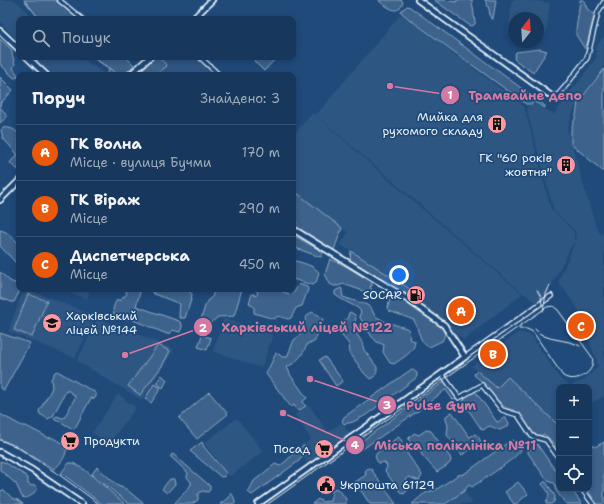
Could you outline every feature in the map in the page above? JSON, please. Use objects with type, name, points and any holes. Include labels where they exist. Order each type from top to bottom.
[{"type":"street","points":[[59,0],[78,16]]},
{"type":"street","points":[[196,16],[212,0]]},
{"type":"street","points":[[418,0],[550,95],[557,96],[586,58],[598,12],[604,2]]},
{"type":"street","points":[[0,31],[16,46]]},
{"type":"street","points":[[30,60],[43,72]]},
{"type":"street","points":[[133,72],[147,60]]},
{"type":"street","points":[[203,60],[216,72]]},
{"type":"street","points":[[0,200],[16,184]]},
{"type":"street","points":[[296,231],[404,297],[444,325],[464,357]]},
{"type":"street","points":[[258,504],[551,296]]},
{"type":"street","points":[[442,374],[459,398],[482,385],[502,410],[518,415],[532,436],[546,440],[558,456]]},
{"type":"street","points":[[0,452],[32,470],[82,504]]},
{"type":"street","points":[[584,492],[593,504]]},
{"type":"shaded area","points":[[0,0],[15,0],[31,16],[16,16],[16,39],[0,21]]},
{"type":"shaded area","points":[[24,0],[59,0],[78,16],[37,16]]},
{"type":"shaded area","points":[[379,0],[401,0],[403,2],[399,9],[393,10]]},
{"type":"shaded area","points":[[434,0],[456,2],[457,0],[472,0],[475,24],[472,26],[469,25]]},
{"type":"shaded area","points":[[485,0],[496,0],[493,19],[491,19]]},
{"type":"shaded area","points":[[512,0],[550,3],[546,34],[544,35],[544,12],[511,12]]},
{"type":"shaded area","points":[[580,0],[584,0],[587,9],[593,13],[594,16],[585,49],[576,35]]},
{"type":"shaded area","points":[[407,6],[528,93],[545,106],[545,108],[534,102],[532,104],[526,104],[409,19],[401,12]]},
{"type":"shaded area","points":[[401,14],[524,106],[551,209],[574,232],[574,241],[547,294],[536,303],[316,115]]},
{"type":"shaded area","points":[[604,36],[604,67],[578,100],[567,129],[595,224],[600,234],[604,233],[604,396],[592,403],[592,384],[573,384],[583,381],[598,367],[596,357],[588,339],[593,331],[558,282],[575,242],[576,232],[554,211],[526,107],[534,104],[554,114],[596,58],[596,47]]},
{"type":"shaded area","points":[[0,39],[12,50],[15,65],[13,68],[16,72],[16,78],[13,77],[0,64]]},
{"type":"shaded area","points":[[540,49],[547,51],[533,73],[514,59],[516,52]]},
{"type":"shaded area","points":[[36,60],[84,60],[102,72],[47,72]]},
{"type":"shaded area","points":[[97,60],[129,60],[134,65],[127,72],[108,72],[109,68]]},
{"type":"shaded area","points":[[152,60],[162,60],[167,66],[159,72],[139,72]]},
{"type":"shaded area","points":[[162,60],[200,60],[214,72],[159,72],[167,66]]},
{"type":"shaded area","points":[[255,60],[274,60],[264,71],[254,61]]},
{"type":"shaded area","points":[[604,69],[604,172],[571,144],[571,129],[576,116],[578,102]]},
{"type":"shaded area","points":[[0,77],[13,90],[0,104]]},
{"type":"shaded area","points":[[0,107],[6,117],[0,123]]},
{"type":"shaded area","points":[[313,113],[522,294],[464,340],[420,302],[423,295],[414,289],[410,289],[340,245],[348,233],[296,192],[296,132]]},
{"type":"shaded area","points":[[3,128],[8,128],[16,132],[16,153],[3,138],[1,130]]},
{"type":"shaded area","points":[[16,157],[16,168],[10,163]]},
{"type":"shaded area","points":[[296,192],[342,228],[334,250],[321,244],[296,227]]},
{"type":"shaded area","points":[[0,230],[13,237],[16,240],[16,262],[15,262],[0,246]]},
{"type":"shaded area","points":[[296,237],[323,252],[322,256],[320,257],[296,248]]},
{"type":"shaded area","points":[[351,251],[410,289],[407,295],[402,294],[352,262],[350,260]]},
{"type":"shaded area","points":[[330,259],[342,264],[372,282],[372,286],[370,286],[372,291],[369,293],[343,284],[334,286],[330,284],[325,274]]},
{"type":"shaded area","points":[[296,261],[311,266],[319,273],[316,283],[312,285],[296,280]]},
{"type":"shaded area","points":[[0,272],[10,281],[16,284],[16,292],[19,292],[14,302],[0,298]]},
{"type":"shaded area","points":[[299,284],[307,287],[308,289],[302,306],[296,308],[291,318],[288,319],[278,316],[274,319],[254,313],[254,307],[249,303],[252,294],[255,296],[258,292],[284,292],[292,295],[296,292]]},
{"type":"shaded area","points":[[341,288],[343,297],[367,305],[371,308],[375,316],[386,322],[409,330],[409,339],[415,341],[410,352],[394,364],[390,363],[383,352],[384,345],[377,342],[372,337],[359,316],[361,312],[358,308],[335,295],[335,291]]},
{"type":"shaded area","name":"Харківський ліцей №144","points":[[23,292],[35,292],[96,316],[75,358],[8,331]]},
{"type":"shaded area","points":[[68,292],[89,292],[87,299]]},
{"type":"shaded area","points":[[140,292],[136,306],[179,321],[182,324],[180,332],[172,330],[169,334],[167,334],[131,318],[124,319],[114,314],[114,305],[117,300],[121,300],[127,293]]},
{"type":"shaded area","points":[[190,292],[192,294],[191,300],[185,318],[180,318],[180,304],[152,293]]},
{"type":"shaded area","points":[[214,292],[241,292],[234,316],[218,317],[208,325],[201,322],[201,319],[206,303],[212,297]]},
{"type":"shaded area","points":[[28,294],[47,301],[32,337],[14,330]]},
{"type":"shaded area","points":[[393,294],[440,324],[444,332],[442,341],[429,347],[421,339],[414,320],[389,311],[387,309]]},
{"type":"shaded area","points":[[312,312],[323,319],[315,341],[308,343],[300,357],[287,367],[291,376],[307,398],[302,402],[306,406],[298,411],[294,405],[291,407],[266,374],[276,353],[282,357],[287,357],[294,340],[299,336],[307,316]]},
{"type":"shaded area","points":[[350,312],[355,315],[356,318],[352,327],[362,342],[364,350],[377,367],[376,374],[370,379],[350,353],[349,344],[342,336],[344,320],[347,319]]},
{"type":"shaded area","points":[[98,318],[174,349],[142,400],[77,361]]},
{"type":"shaded area","points":[[224,318],[273,335],[261,368],[213,351]]},
{"type":"shaded area","points":[[519,332],[531,335],[561,380],[568,384],[556,384],[556,424],[508,377],[497,388],[471,366]]},
{"type":"shaded area","points":[[0,333],[30,343],[4,390],[0,388]]},
{"type":"shaded area","points":[[202,335],[211,338],[207,350],[198,347]]},
{"type":"shaded area","points":[[158,345],[170,351],[162,366],[140,395],[128,386]]},
{"type":"shaded area","points":[[325,357],[343,381],[336,386],[319,360]]},
{"type":"shaded area","points":[[413,370],[417,373],[416,378],[366,415],[353,422],[344,424],[342,421],[344,417],[409,371]]},
{"type":"shaded area","points":[[57,371],[96,393],[96,397],[94,399],[91,398],[75,428],[73,429],[55,420],[54,418],[57,416],[64,418],[75,398],[75,396],[69,391],[66,391],[53,416],[48,419],[40,414],[39,411],[51,390],[51,379]]},
{"type":"shaded area","points":[[477,371],[497,388],[508,377],[556,423],[556,452],[554,450],[555,444],[544,434],[539,437],[533,434],[516,411],[506,408],[500,403],[474,374]]},
{"type":"shaded area","points":[[162,375],[167,380],[163,388],[156,383]]},
{"type":"shaded area","points":[[445,381],[457,398],[453,400],[445,390],[418,411],[364,448],[362,449],[358,446],[357,444]]},
{"type":"shaded area","points":[[154,384],[161,388],[151,403],[145,399]]},
{"type":"shaded area","points":[[472,391],[475,391],[497,422],[506,418],[509,423],[508,426],[500,430],[490,426],[482,430],[463,402],[466,395]]},
{"type":"shaded area","points":[[209,392],[228,414],[197,439],[179,418]]},
{"type":"shaded area","points":[[118,394],[136,408],[108,444],[92,433]]},
{"type":"shaded area","points":[[309,405],[328,432],[341,423],[351,434],[309,466],[302,456],[311,451],[305,444],[311,439],[295,415]]},
{"type":"shaded area","points":[[452,412],[468,435],[470,437],[475,434],[481,442],[462,455],[447,435],[448,425],[446,416]]},
{"type":"shaded area","points":[[0,414],[22,426],[26,426],[66,445],[65,455],[59,464],[54,469],[18,447],[0,439]]},
{"type":"shaded area","points":[[237,418],[263,451],[230,477],[204,443]]},
{"type":"shaded area","points":[[426,430],[431,431],[450,457],[451,461],[448,465],[437,472],[421,454],[421,449],[418,443],[413,445],[408,439],[414,433],[419,435]]},
{"type":"shaded area","points":[[398,437],[402,442],[402,446],[422,475],[419,481],[409,477],[406,480],[405,484],[408,490],[404,494],[401,493],[385,471],[387,467],[386,464],[383,462],[379,464],[375,456]]},
{"type":"shaded area","points":[[513,440],[521,450],[518,454],[472,487],[469,485],[464,491],[445,504],[412,504],[425,493],[434,491],[458,475],[464,474]]},
{"type":"shaded area","points":[[202,442],[204,447],[227,474],[225,476],[221,477],[190,451]]},
{"type":"shaded area","points":[[604,442],[604,504],[597,504],[589,492],[592,492],[592,445],[595,447]]},
{"type":"shaded area","points":[[537,444],[556,470],[556,486],[554,483],[546,479],[528,451]]},
{"type":"shaded area","points":[[302,446],[305,446],[307,450],[299,461],[252,495],[248,492],[254,481],[275,464],[280,466]]},
{"type":"shaded area","points":[[173,454],[210,486],[210,490],[208,492],[202,491],[198,494],[198,500],[192,504],[174,504],[191,485],[191,482],[187,477],[188,473],[171,457]]},
{"type":"shaded area","points":[[0,461],[6,463],[26,476],[28,479],[28,484],[36,486],[37,489],[32,495],[27,498],[22,497],[16,484],[0,470]]},
{"type":"shaded area","points":[[69,463],[73,463],[85,470],[125,504],[102,504],[61,473]]},
{"type":"shaded area","points":[[97,467],[118,486],[126,489],[144,504],[129,504],[92,474]]},
{"type":"shaded area","points":[[369,468],[396,504],[370,504],[355,482],[366,475],[365,471]]},
{"type":"shaded area","points":[[170,479],[174,479],[175,484],[167,493],[162,489]]},
{"type":"shaded area","points":[[518,482],[528,494],[514,504],[505,492]]},
{"type":"shaded area","points":[[546,482],[555,496],[554,502],[551,504],[546,504],[549,494],[542,484]]},
{"type":"shaded area","points":[[335,488],[340,491],[346,499],[346,504],[312,504],[318,499],[323,502],[330,501],[332,492]]},
{"type":"shaded area","points":[[4,490],[12,498],[23,504],[0,504],[0,491]]},
{"type":"shaded area","points":[[464,491],[473,504],[447,504]]},
{"type":"shaded area","points":[[557,492],[573,492],[582,504],[566,504]]},
{"type":"shaded area","points":[[231,493],[235,504],[220,504],[229,498]]},
{"type":"waterway","points":[[24,0],[37,16]]},
{"type":"waterway","points":[[96,60],[114,72]]},
{"type":"tram line","points":[[543,311],[546,294],[550,285]]},
{"type":"tram line","points":[[537,290],[541,297],[542,305]]},
{"type":"tram line","points":[[268,504],[547,307],[553,306],[558,310],[592,357],[593,362],[591,367],[584,375],[574,379],[563,376],[533,332],[527,329],[519,329]]},
{"type":"tram line","points":[[535,329],[544,336],[580,346]]},
{"type":"tram line","points":[[0,440],[17,447],[61,476],[99,504]]},
{"type":"place","name":"Трамвайне депо","points":[[390,86]]},
{"type":"place","name":"Мийка для рухомого складу","points":[[497,124]]},
{"type":"place","name":"ГК \"60 років жовтня\"","points":[[566,165]]},
{"type":"place","name":"SOCAR","points":[[416,295]]},
{"type":"place","name":"ГК Волна","points":[[461,311]]},
{"type":"place","name":"Харківський ліцей №144","points":[[52,323]]},
{"type":"place","name":"Диспетчерська","points":[[581,326]]},
{"type":"place","name":"ГК Віраж","points":[[493,354]]},
{"type":"place","name":"Харківський ліцей №122","points":[[125,355]]},
{"type":"place","name":"Pulse Gym","points":[[310,379]]},
{"type":"place","name":"Міська поліклініка №11","points":[[283,413]]},
{"type":"place","name":"Продукти","points":[[70,441]]},
{"type":"place","name":"Посад","points":[[324,449]]},
{"type":"place","name":"Укрпошта 61129","points":[[326,485]]}]
